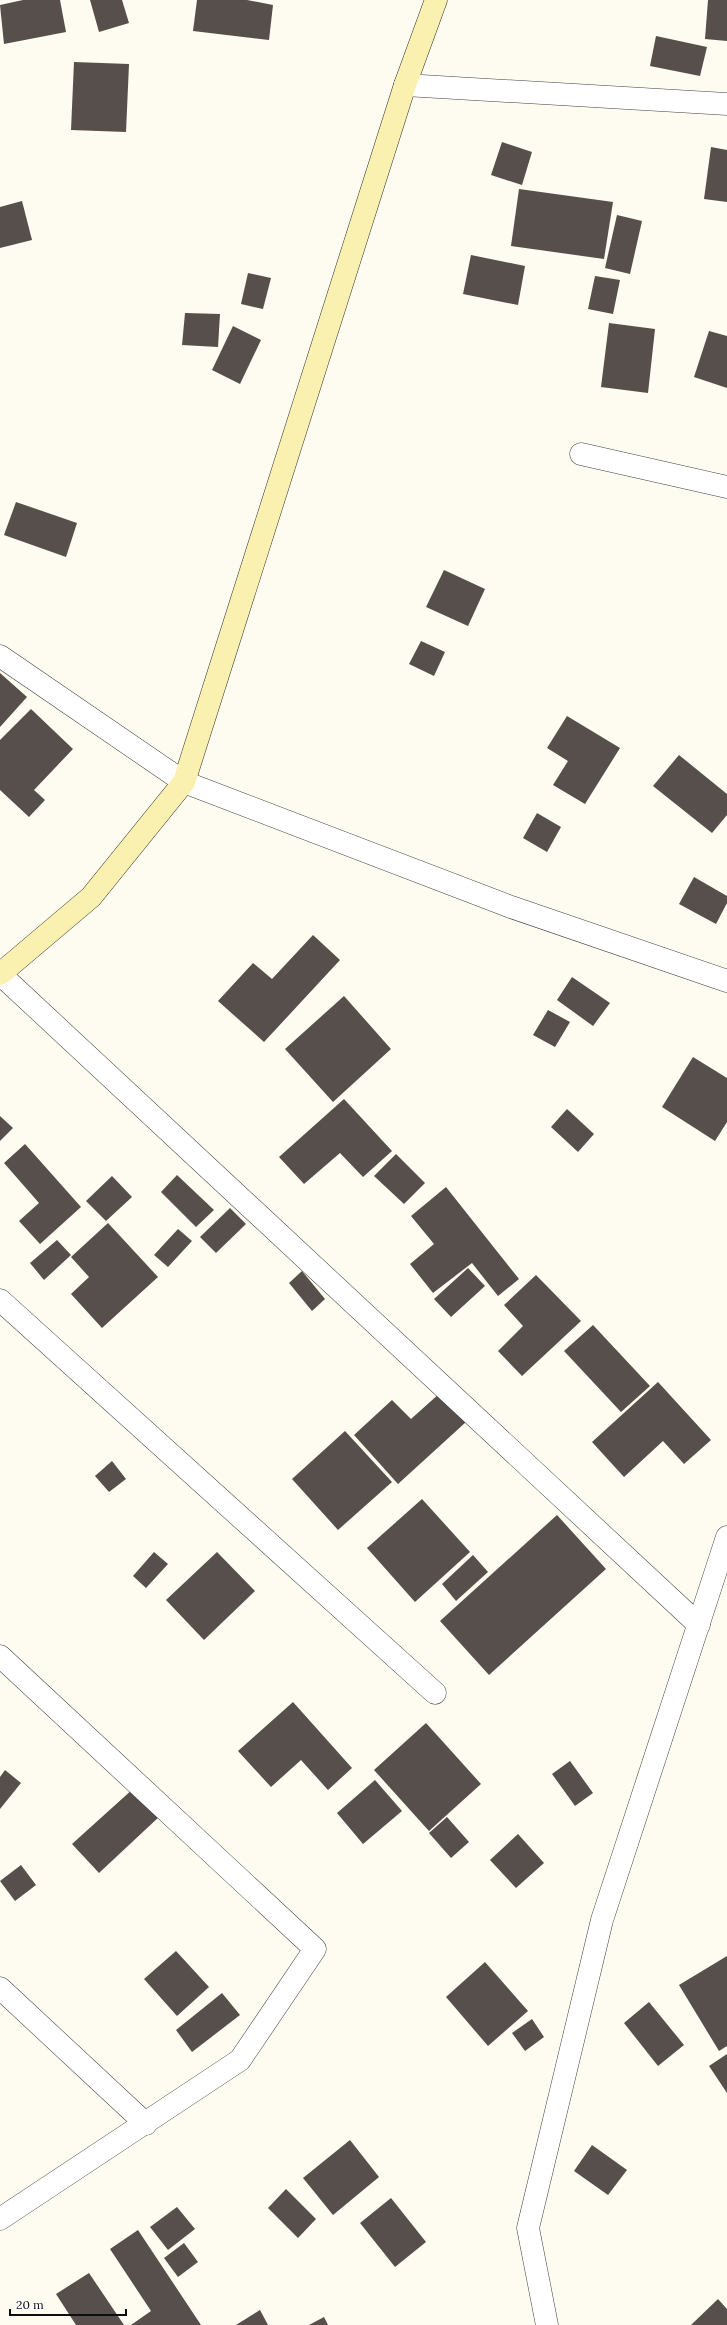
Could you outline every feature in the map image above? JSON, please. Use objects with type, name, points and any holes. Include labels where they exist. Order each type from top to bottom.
[{"type":"street","points":[[436,0],[405,85],[184,782],[91,897],[0,974],[698,1624]]},
{"type":"street","points":[[405,85],[727,104]]},
{"type":"street","points":[[581,454],[727,487]]},
{"type":"street","points":[[0,656],[184,782],[511,907],[727,981]]},
{"type":"street","points":[[0,1300],[435,1693]]},
{"type":"street","points":[[547,2325],[528,2228],[602,1920],[727,1537]]},
{"type":"street","points":[[0,1656],[315,1948],[240,2060],[146,2124],[0,2219]]},
{"type":"street","points":[[0,1988],[146,2124]]},
{"type":"building","points":[[23,0],[60,0],[66,32],[4,44],[0,5]]},
{"type":"building","points":[[90,0],[122,0],[129,23],[99,32]]},
{"type":"building","points":[[197,0],[247,0],[273,5],[269,40],[193,31]]},
{"type":"building","points":[[708,0],[727,0],[727,41],[705,39]]},
{"type":"building","points":[[656,36],[707,47],[700,76],[650,66]]},
{"type":"building","points":[[74,62],[129,64],[126,132],[71,130]]},
{"type":"building","points":[[502,142],[532,152],[522,185],[491,175]]},
{"type":"building","points":[[711,147],[727,150],[727,202],[704,199]]},
{"type":"building","points":[[519,189],[613,202],[604,259],[511,246]]},
{"type":"building","points":[[22,201],[32,240],[0,248],[0,207]]},
{"type":"building","points":[[617,215],[642,221],[630,274],[605,268]]},
{"type":"building","points":[[471,255],[525,266],[518,305],[463,294]]},
{"type":"building","points":[[248,273],[271,278],[263,309],[241,304]]},
{"type":"building","points":[[595,276],[620,280],[613,314],[588,309]]},
{"type":"building","points":[[185,313],[220,314],[218,347],[182,345]]},
{"type":"building","points":[[609,323],[655,329],[648,393],[601,387]]},
{"type":"building","points":[[233,326],[261,340],[240,384],[212,370]]},
{"type":"building","points":[[709,331],[727,336],[727,388],[694,377]]},
{"type":"building","points":[[16,502],[77,523],[66,557],[4,535]]},
{"type":"building","points":[[444,570],[485,589],[468,626],[426,607]]},
{"type":"building","points":[[421,641],[445,652],[434,676],[409,664]]},
{"type":"building","points":[[0,673],[27,697],[0,727]]},
{"type":"building","points":[[31,709],[73,749],[34,790],[45,800],[29,817],[0,790],[0,740]]},
{"type":"building","points":[[567,716],[620,748],[585,804],[553,785],[568,761],[547,748]]},
{"type":"building","points":[[679,755],[727,794],[727,815],[712,833],[653,786]]},
{"type":"building","points":[[537,813],[561,827],[547,852],[523,838]]},
{"type":"building","points":[[694,877],[727,896],[727,903],[716,924],[679,904]]},
{"type":"building","points":[[313,935],[340,960],[264,1042],[218,1001],[253,963],[272,979]]},
{"type":"building","points":[[572,977],[610,1003],[593,1026],[557,1000]]},
{"type":"building","points":[[344,996],[391,1049],[333,1102],[285,1049]]},
{"type":"building","points":[[548,1010],[570,1022],[555,1047],[533,1035]]},
{"type":"building","points":[[693,1057],[727,1078],[727,1122],[715,1141],[662,1107]]},
{"type":"building","points":[[344,1099],[392,1151],[363,1177],[340,1153],[304,1184],[279,1157]]},
{"type":"building","points":[[567,1109],[594,1134],[578,1152],[551,1127]]},
{"type":"building","points":[[0,1116],[13,1128],[0,1141]]},
{"type":"building","points":[[25,1144],[81,1207],[40,1244],[19,1221],[39,1203],[4,1163]]},
{"type":"building","points":[[396,1154],[425,1183],[404,1204],[374,1176]]},
{"type":"building","points":[[177,1175],[214,1210],[196,1227],[161,1192]]},
{"type":"building","points":[[112,1176],[132,1197],[106,1221],[86,1201]]},
{"type":"building","points":[[446,1187],[519,1279],[498,1296],[472,1263],[433,1293],[410,1264],[434,1244],[411,1216]]},
{"type":"building","points":[[230,1208],[246,1224],[216,1253],[200,1237]]},
{"type":"building","points":[[108,1223],[158,1277],[102,1328],[71,1294],[89,1277],[71,1257]]},
{"type":"building","points":[[178,1229],[192,1241],[168,1267],[154,1255]]},
{"type":"building","points":[[57,1240],[71,1255],[44,1280],[30,1263]]},
{"type":"building","points":[[468,1268],[485,1286],[451,1317],[434,1299]]},
{"type":"building","points":[[302,1271],[325,1299],[312,1311],[289,1283]]},
{"type":"building","points":[[536,1275],[581,1321],[522,1376],[498,1351],[523,1326],[504,1305]]},
{"type":"building","points":[[593,1325],[650,1386],[621,1412],[564,1351]]},
{"type":"building","points":[[658,1382],[711,1440],[684,1464],[663,1441],[624,1477],[592,1442]]},
{"type":"building","points":[[440,1393],[466,1422],[398,1484],[354,1435],[392,1400],[411,1419]]},
{"type":"building","points":[[345,1431],[392,1482],[338,1530],[292,1479]]},
{"type":"building","points":[[112,1461],[126,1479],[109,1492],[95,1476]]},
{"type":"building","points":[[422,1499],[470,1552],[415,1602],[367,1548]]},
{"type":"building","points":[[557,1515],[606,1569],[489,1675],[440,1621]]},
{"type":"building","points":[[154,1552],[168,1564],[146,1588],[133,1576]]},
{"type":"building","points":[[217,1552],[255,1591],[204,1640],[166,1600]]},
{"type":"building","points":[[473,1555],[488,1572],[456,1601],[442,1584]]},
{"type":"building","points":[[293,1702],[352,1768],[328,1790],[301,1760],[271,1787],[238,1751]]},
{"type":"building","points":[[426,1723],[481,1784],[429,1831],[374,1770]]},
{"type":"building","points":[[570,1761],[593,1793],[575,1806],[552,1774]]},
{"type":"building","points":[[5,1770],[21,1783],[0,1809],[0,1777]]},
{"type":"building","points":[[375,1780],[402,1811],[363,1844],[337,1813]]},
{"type":"building","points":[[134,1788],[160,1816],[99,1873],[72,1844]]},
{"type":"building","points":[[447,1817],[469,1842],[451,1858],[429,1833]]},
{"type":"building","points":[[518,1834],[544,1863],[516,1888],[490,1860]]},
{"type":"building","points":[[21,1865],[36,1885],[15,1901],[0,1881]]},
{"type":"building","points":[[176,1951],[209,1987],[177,2016],[144,1979]]},
{"type":"building","points":[[727,1956],[727,2046],[719,2051],[679,1985]]},
{"type":"building","points":[[485,1962],[528,2011],[488,2046],[446,1997]]},
{"type":"building","points":[[222,1993],[240,2015],[192,2052],[176,2030]]},
{"type":"building","points":[[649,2002],[684,2045],[658,2066],[624,2023]]},
{"type":"building","points":[[532,2019],[544,2037],[525,2051],[512,2033]]},
{"type":"building","points":[[727,2054],[727,2093],[709,2066]]},
{"type":"building","points":[[350,2140],[379,2177],[333,2215],[303,2178]]},
{"type":"building","points":[[592,2145],[627,2170],[608,2195],[574,2171]]},
{"type":"building","points":[[286,2189],[316,2219],[298,2238],[268,2208]]},
{"type":"building","points":[[391,2198],[426,2242],[395,2267],[360,2223]]},
{"type":"building","points":[[177,2207],[195,2229],[168,2250],[150,2227]]},
{"type":"building","points":[[138,2230],[201,2325],[131,2325],[151,2311],[110,2249]]},
{"type":"building","points":[[184,2243],[198,2262],[178,2277],[164,2258]]},
{"type":"building","points":[[89,2273],[124,2325],[76,2325],[56,2294]]},
{"type":"building","points":[[718,2299],[727,2309],[727,2325],[691,2325]]},
{"type":"building","points":[[260,2310],[268,2325],[236,2325]]},
{"type":"building","points":[[324,2317],[328,2325],[309,2325]]}]
